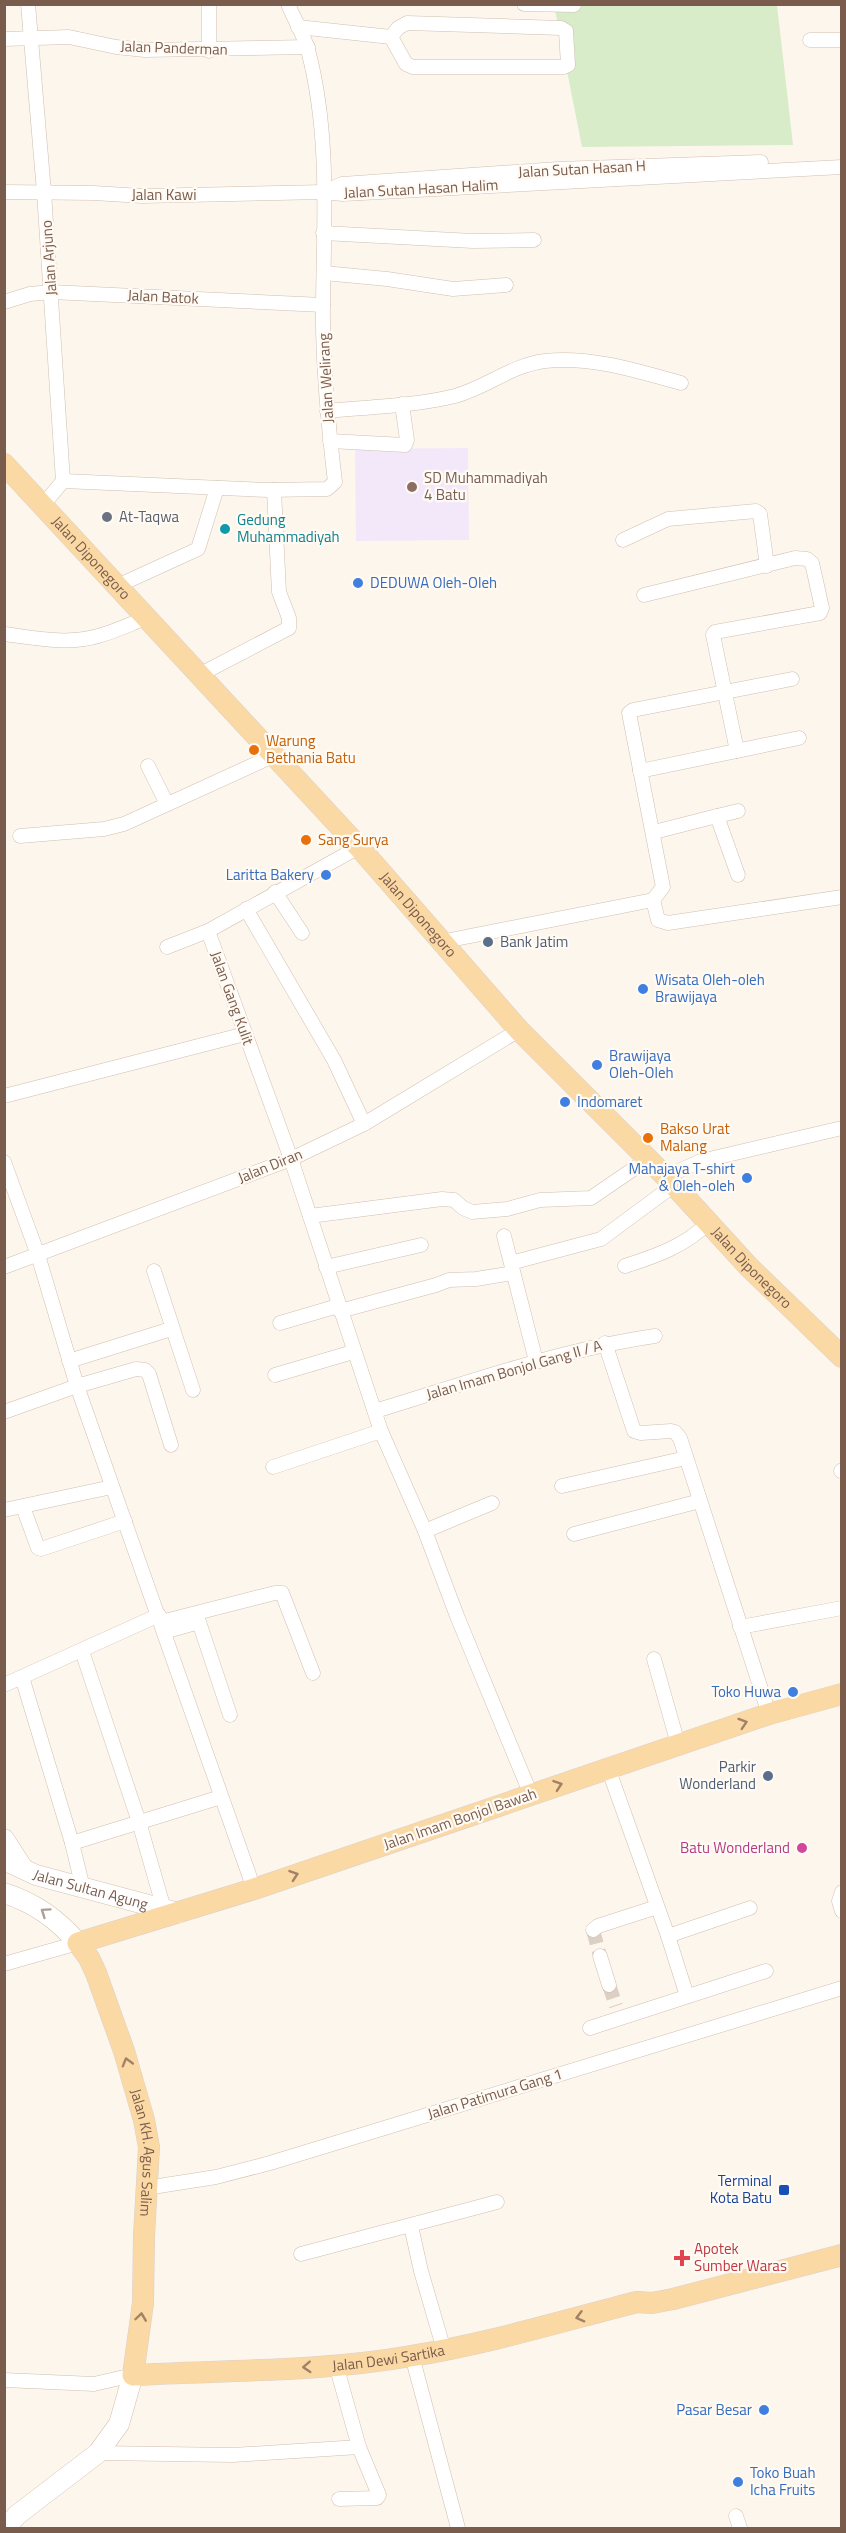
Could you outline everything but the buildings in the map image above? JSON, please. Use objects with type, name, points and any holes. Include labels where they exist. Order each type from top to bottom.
[{"type":"main road","name":"Jalan Diponegoro","points":[[4,464],[359,847],[519,1030],[670,1181],[748,1266],[841,1356]]},
{"type":"main road","name":"Jalan Imam Bonjol Bawah","points":[[78,1943],[125,1929],[171,1911],[254,1889],[769,1714],[842,1694]]},
{"type":"main road","points":[[4,1839],[13,1863]]},
{"type":"main road","name":"Jalan Sultan Agung","points":[[13,1863],[36,1875],[171,1911]]},
{"type":"main road","name":"Jalan Sultan Agung","points":[[4,1893],[40,1908],[61,1924],[78,1943]]},
{"type":"main road","points":[[125,1929],[135,1914],[135,1908],[127,1900]]},
{"type":"main road","name":"Jalan KH. Agus Salim","points":[[78,1943],[96,1973],[124,2051],[144,2120],[149,2147],[143,2303],[134,2375]]},
{"type":"main road","name":"Jalan Dewi Sartika","points":[[637,2302],[649,2293],[669,2285],[842,2242]]},
{"type":"main road","name":"Jalan Dewi Sartika","points":[[134,2375],[336,2365],[412,2356],[637,2302],[673,2299],[842,2255]]},
{"type":"main road","points":[[6,2529],[17,2515],[98,2454],[119,2424],[134,2375]]},
{"type":"street","name":"Jalan Arjuno","points":[[28,4],[44,192],[63,481]]},
{"type":"street","points":[[209,4],[209,51]]},
{"type":"street","name":"Jalan Welirang","points":[[63,481],[274,490],[327,489],[335,482],[327,411],[323,305],[324,139],[320,104],[308,47],[288,4]]},
{"type":"street","points":[[524,4],[574,5]]},
{"type":"street","points":[[407,24],[561,28],[566,31],[568,64],[564,68],[413,67],[406,64],[391,37],[398,28],[407,24]]},
{"type":"street","points":[[298,27],[391,37]]},
{"type":"street","name":"Jalan Panderman","points":[[4,39],[69,37],[132,49],[209,51],[308,47]]},
{"type":"street","points":[[810,40],[842,40]]},
{"type":"street","name":"Jalan Sutan Hasan H","points":[[324,192],[342,184],[558,170],[842,157]]},
{"type":"street","name":"Jalan Sutan Hasan Halim","points":[[324,192],[343,194],[842,167]]},
{"type":"street","name":"Jalan Kawi","points":[[4,192],[142,196],[324,192]]},
{"type":"street","points":[[323,233],[462,241],[534,240]]},
{"type":"street","points":[[324,273],[387,279],[453,289],[506,285]]},
{"type":"street","name":"Jalan Batok","points":[[4,302],[30,294],[51,292],[323,305]]},
{"type":"street","points":[[327,411],[455,396],[520,366],[546,361],[603,364],[681,383]]},
{"type":"street","points":[[330,441],[405,445],[407,440],[402,404]]},
{"type":"street","points":[[43,506],[63,481]]},
{"type":"street","points":[[117,586],[198,549],[217,488]]},
{"type":"street","points":[[199,675],[289,628],[289,618],[279,592],[274,490]]},
{"type":"street","points":[[623,540],[668,519],[756,511],[760,514],[767,566]]},
{"type":"street","points":[[644,594],[795,558],[810,560],[822,608],[820,613],[715,632],[712,639],[737,751]]},
{"type":"street","points":[[4,634],[64,640],[83,639],[98,636],[146,618]]},
{"type":"street","points":[[440,942],[653,900],[663,887],[629,713],[633,710],[792,679]]},
{"type":"street","points":[[640,771],[800,738]]},
{"type":"street","points":[[20,836],[104,829],[124,824],[275,755]]},
{"type":"street","points":[[148,765],[167,804]]},
{"type":"street","points":[[654,832],[738,811]]},
{"type":"street","points":[[717,816],[738,875]]},
{"type":"street","name":"Jalan Gang Kulit","points":[[359,847],[208,931],[291,1159],[381,1431],[425,1531],[464,1634],[531,1795]]},
{"type":"street","points":[[276,892],[302,933]]},
{"type":"street","points":[[653,900],[658,920],[668,923],[842,897]]},
{"type":"street","points":[[246,909],[334,1060],[363,1124]]},
{"type":"street","points":[[167,947],[208,931]]},
{"type":"street","name":"Jalan Diran","points":[[4,1267],[291,1159],[363,1124],[519,1030]]},
{"type":"street","points":[[4,1096],[245,1034]]},
{"type":"street","points":[[280,1323],[436,1286],[445,1280],[476,1280],[602,1239],[670,1181],[701,1161],[842,1128]]},
{"type":"street","points":[[309,1216],[442,1199],[454,1200],[462,1208],[472,1212],[507,1209],[540,1200],[591,1198],[648,1159]]},
{"type":"street","points":[[5,1166],[38,1255],[77,1386],[254,1889]]},
{"type":"street","points":[[625,1266],[660,1254],[694,1237],[708,1223]]},
{"type":"street","points":[[504,1236],[515,1267],[536,1361]]},
{"type":"street","points":[[326,1267],[421,1245]]},
{"type":"street","points":[[154,1271],[171,1329],[182,1354],[193,1390]]},
{"type":"street","points":[[69,1361],[171,1329]]},
{"type":"street","name":"Jalan Imam Bonjol Gang II / A","points":[[375,1411],[536,1361],[605,1343],[655,1336]]},
{"type":"street","points":[[605,1343],[634,1431],[641,1433],[675,1432],[680,1438],[769,1714]]},
{"type":"street","points":[[276,1375],[353,1352]]},
{"type":"street","points":[[4,1413],[77,1386],[136,1369],[145,1370],[149,1374],[171,1445]]},
{"type":"street","points":[[273,1467],[381,1431]]},
{"type":"street","points":[[562,1486],[686,1458]]},
{"type":"street","points":[[4,1510],[112,1487]]},
{"type":"street","points":[[574,1534],[700,1501]]},
{"type":"street","points":[[425,1531],[492,1503]]},
{"type":"street","points":[[23,1507],[38,1548],[41,1549],[125,1521]]},
{"type":"street","points":[[4,1684],[82,1651],[161,1623],[275,1593],[282,1593],[313,1673]]},
{"type":"street","points":[[740,1627],[842,1608]]},
{"type":"street","points":[[161,1623],[199,1622],[230,1715]]},
{"type":"street","points":[[82,1651],[171,1911]]},
{"type":"street","points":[[654,1659],[678,1744]]},
{"type":"street","points":[[22,1677],[72,1843],[83,1888]]},
{"type":"street","points":[[608,1768],[687,1996]]},
{"type":"street","points":[[72,1843],[221,1797]]},
{"type":"street","points":[[842,1892],[839,1901],[842,1911]]},
{"type":"street","points":[[593,1930],[598,1926],[657,1907]]},
{"type":"street","points":[[668,1936],[750,1908]]},
{"type":"street","points":[[4,1964],[78,1943]]},
{"type":"street","points":[[600,1956],[609,1985]]},
{"type":"street","points":[[590,2028],[618,2013],[687,1996],[766,1971]]},
{"type":"street","name":"Jalan Patimura Gang 1","points":[[146,2188],[205,2179],[270,2163],[842,1988]]},
{"type":"street","points":[[301,2254],[497,2202]]},
{"type":"street","points":[[411,2226],[421,2271],[444,2350]]},
{"type":"street","points":[[412,2356],[458,2529]]},
{"type":"street","points":[[336,2365],[359,2447],[378,2495],[377,2498],[339,2499]]},
{"type":"street","points":[[4,2380],[94,2384],[134,2375]]},
{"type":"street","points":[[98,2454],[233,2455],[359,2447]]},
{"type":"shaded area","name":"SD Muhammadiyah 4 Batu","points":[[468,448],[469,540],[356,541],[355,449]]},
{"type":"green space","points":[[554,5],[777,5],[793,145],[582,147]]},
{"type":"tunnel","points":[[593,1930],[600,1956]]},
{"type":"tunnel","points":[[609,1985],[616,2006]]},
{"type":"place","name":"SD Muhammadiyah 4 Batu","points":[[412,487]]},
{"type":"place","name":"At-Taqwa","points":[[107,517]]},
{"type":"place","name":"Gedung Muhammadiyah","points":[[225,529]]},
{"type":"place","name":"DEDUWA Oleh-Oleh","points":[[358,583]]},
{"type":"place","name":"Warung Bethania Batu","points":[[254,750]]},
{"type":"place","name":"Sang Surya","points":[[306,840]]},
{"type":"place","name":"Laritta Bakery","points":[[326,875]]},
{"type":"place","name":"Bank Jatim","points":[[488,942]]},
{"type":"place","name":"Wisata Oleh-oleh Brawijaya","points":[[643,989]]},
{"type":"place","name":"Brawijaya Oleh-Oleh","points":[[597,1065]]},
{"type":"place","name":"Indomaret","points":[[565,1102]]},
{"type":"place","name":"Bakso Urat Malang","points":[[648,1138]]},
{"type":"place","name":"Mahajaya T-shirt & Oleh-oleh","points":[[747,1178]]},
{"type":"place","name":"Toko Huwa","points":[[793,1692]]},
{"type":"place","name":"Parkir Wonderland","points":[[768,1776]]},
{"type":"place","name":"Batu Wonderland","points":[[802,1848]]},
{"type":"place","name":"Terminal Kota Batu","points":[[784,2190]]},
{"type":"place","name":"Apotek Sumber Waras","points":[[682,2258]]},
{"type":"place","name":"Pasar Besar","points":[[764,2410]]},
{"type":"place","name":"Toko Buah Icha Fruits","points":[[738,2482]]}]
